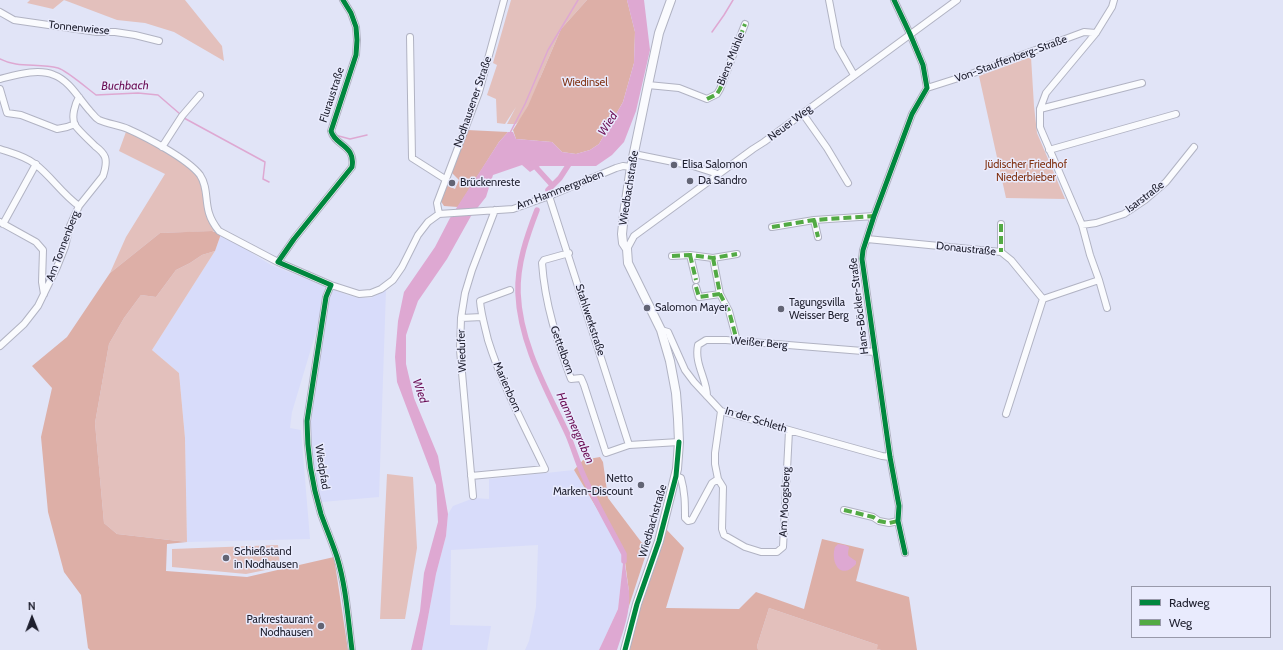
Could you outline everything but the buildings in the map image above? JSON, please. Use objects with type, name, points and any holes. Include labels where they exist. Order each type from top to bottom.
[{"type":"main road","name":"Wiedbachstraße","points":[[626,650],[637,604],[659,541],[676,476],[679,442],[676,393],[670,361],[661,330],[628,263],[627,249],[623,243],[623,224],[631,167],[659,33],[671,0]]},
{"type":"street","name":"Fluraustraße","points":[[278,262],[294,239],[352,167],[353,159],[350,152],[332,135],[331,131],[356,55],[358,40],[356,27],[351,13],[343,0]]},
{"type":"street","name":"Nodhausener Straße","points":[[439,214],[437,203],[479,92],[504,0]]},
{"type":"street","points":[[829,0],[838,47],[854,75]]},
{"type":"street","points":[[894,0],[923,65],[927,88]]},
{"type":"street","name":"Neuer Weg","points":[[627,249],[634,236],[957,0]]},
{"type":"street","points":[[1107,308],[1100,280],[1090,256],[1082,225],[1048,150],[1040,127],[1040,110],[1046,93],[1096,33],[1112,8],[1114,0]]},
{"type":"street","name":"Tonnenwiese","points":[[0,12],[14,20],[97,32],[122,33],[159,41]]},
{"type":"street","name":"Biens Mühle","points":[[648,85],[679,88],[707,98],[717,94],[745,24]]},
{"type":"street","name":"Von-Stauffenberg-Straße","points":[[927,88],[971,74],[1084,32],[1096,33]]},
{"type":"street","points":[[410,37],[412,158],[445,179]]},
{"type":"street","points":[[0,79],[22,74],[42,72],[54,74],[66,82],[98,119],[127,129],[162,147],[192,167],[200,175],[205,185],[209,213],[219,232],[278,262],[331,285],[359,294],[371,293],[386,286],[393,280],[402,267],[418,235],[428,222],[439,214]]},
{"type":"street","points":[[1040,110],[1142,83]]},
{"type":"street","name":"Hans-Böckler-Straße","points":[[906,553],[898,521],[899,506],[890,457],[862,259],[863,250],[874,216],[912,114],[927,88]]},
{"type":"street","points":[[0,89],[7,113],[21,116],[57,129],[67,128],[75,124],[74,114],[78,97]]},
{"type":"street","points":[[162,147],[182,116],[200,95]]},
{"type":"street","points":[[803,114],[827,148],[848,183]]},
{"type":"street","points":[[1048,150],[1176,114]]},
{"type":"street","name":"Am Tonnenberg","points":[[0,346],[24,324],[38,306],[65,247],[70,226],[79,206],[103,176],[106,164],[102,151],[93,144],[75,124]]},
{"type":"street","name":"Isarstraße","points":[[1082,225],[1096,223],[1124,214],[1145,200],[1166,182],[1194,147]]},
{"type":"street","points":[[0,149],[27,158],[36,164],[70,200],[79,206]]},
{"type":"street","points":[[634,154],[693,166],[717,175]]},
{"type":"street","points":[[36,164],[2,223],[36,242],[43,250],[42,282],[44,294]]},
{"type":"street","name":"Am Hammergraben","points":[[439,214],[513,209],[549,196],[616,168],[623,166],[631,167]]},
{"type":"street","name":"Stahlwerkstraße","points":[[549,196],[569,253],[629,445]]},
{"type":"street","name":"Wiedufer","points":[[473,496],[460,350],[460,318],[465,293],[472,270],[495,210]]},
{"type":"street","points":[[772,227],[814,220],[874,216]]},
{"type":"street","points":[[814,220],[818,237]]},
{"type":"street","points":[[1001,224],[1001,252]]},
{"type":"street","name":"Donaustraße","points":[[867,239],[1001,252],[1011,260],[1043,299]]},
{"type":"street","name":"Gettelborn","points":[[569,253],[544,260],[542,263],[544,286],[554,332],[571,379],[581,378],[584,384],[606,454],[629,445]]},
{"type":"street","points":[[672,256],[690,254],[713,258],[737,254]]},
{"type":"street","points":[[690,254],[696,280]]},
{"type":"street","points":[[713,258],[720,294],[729,311],[737,341]]},
{"type":"street","points":[[1006,414],[1043,299],[1100,280]]},
{"type":"street","name":"Wiedpfad","points":[[331,285],[326,297],[307,421],[307,434],[312,474],[319,505],[337,558],[344,591],[352,650]]},
{"type":"street","points":[[696,287],[700,305]]},
{"type":"street","name":"Marienborn","points":[[471,476],[545,469],[496,365],[482,317],[480,301],[510,290]]},
{"type":"street","points":[[699,297],[720,294]]},
{"type":"street","points":[[460,318],[482,317]]},
{"type":"street","name":"In der Schleth","points":[[661,330],[668,332],[685,370],[721,411],[789,431],[890,457]]},
{"type":"street","name":"Weißer Berg","points":[[707,396],[707,390],[699,369],[697,355],[698,345],[706,340],[768,343],[875,352]]},
{"type":"street","name":"Am Moogsberg","points":[[721,411],[715,453],[715,464],[718,478],[723,487],[722,529],[724,535],[745,547],[761,552],[777,552],[783,547],[789,431]]},
{"type":"street","points":[[629,445],[679,442]]},
{"type":"street","points":[[676,476],[681,478],[683,485],[685,495],[685,518],[688,521],[692,520],[712,483],[718,478]]},
{"type":"street","points":[[844,510],[873,517],[879,521],[889,523],[898,521]]},
{"type":"shaded area","points":[[627,0],[644,0],[650,50],[636,111],[624,142],[612,155],[596,166],[540,166],[530,172],[522,165],[493,175],[486,197],[471,216],[447,259],[418,301],[406,335],[406,364],[414,398],[438,456],[448,514],[446,536],[436,574],[422,650],[411,650],[420,611],[424,573],[438,522],[436,485],[397,382],[395,357],[398,321],[404,292],[435,247],[450,218],[499,142],[508,132],[513,132],[516,139],[552,142],[562,152],[576,154],[590,150],[599,144],[623,102],[634,63],[635,32]]},
{"type":"shaded area","points":[[221,234],[271,265],[347,295],[359,298],[371,298],[386,290],[379,497],[322,502],[319,493],[308,432],[325,302],[292,412],[290,428],[301,430],[310,539],[187,542],[185,438],[179,373],[152,350],[215,251]]},
{"type":"shaded area","points":[[574,470],[624,554],[618,609],[599,650],[525,650],[529,641],[536,607],[538,545],[451,550],[450,625],[491,626],[487,650],[422,650],[436,574],[446,536],[448,514],[453,506],[474,498],[489,499],[489,479]]},
{"type":"shaded area","points":[[838,544],[849,547],[849,556],[856,561],[856,564],[851,569],[846,571],[841,570],[835,564],[834,553],[835,547]]},
{"type":"shaded area","points":[[624,554],[629,591],[629,606],[626,621],[617,650],[599,650],[618,609]]},
{"type":"green space","points":[[30,0],[64,0],[53,9],[27,3]]},
{"type":"green space","points":[[64,0],[185,0],[222,46],[224,61],[174,32],[145,23],[117,20]]},
{"type":"green space","points":[[511,0],[587,0],[561,29],[540,78],[563,96],[516,124],[507,124],[516,107],[505,124],[497,123],[496,99],[487,95],[497,65],[493,63]]},
{"type":"green space","name":"Wiedinsel","points":[[587,0],[627,0],[635,32],[634,63],[623,102],[599,144],[590,150],[576,154],[562,152],[552,142],[516,139],[513,130],[528,106],[561,29]]},
{"type":"green space","name":"Jüdischer Friedhof Niederbieber","points":[[1031,57],[1037,133],[1065,199],[1006,198],[979,76]]},
{"type":"green space","points":[[127,129],[192,167],[205,185],[209,213],[219,231],[160,233],[110,273],[126,237],[165,174],[119,151]]},
{"type":"green space","points":[[467,130],[508,132],[499,142],[458,207],[444,206],[440,200],[446,185],[455,189],[459,180],[451,172]]},
{"type":"green space","points":[[212,231],[221,234],[215,251],[202,255],[176,270],[156,297],[141,295],[124,318],[109,344],[95,423],[104,523],[117,534],[187,542],[167,544],[166,571],[247,577],[334,557],[348,650],[90,650],[88,648],[81,595],[64,572],[48,512],[41,437],[52,388],[32,366],[67,337],[110,273],[160,233]]},
{"type":"green space","points":[[215,251],[152,350],[179,373],[185,438],[187,542],[117,534],[104,523],[95,423],[109,344],[124,318],[141,295],[156,297],[176,270],[202,255]]},
{"type":"green space","points":[[600,457],[603,462],[608,498],[642,543],[649,542],[628,609],[629,592],[624,554],[574,470],[583,460]]},
{"type":"green space","points":[[387,474],[413,477],[417,548],[405,619],[380,619]]},
{"type":"green space","points":[[666,529],[684,548],[666,608],[739,609],[756,592],[804,609],[822,539],[864,549],[856,581],[909,597],[917,650],[877,649],[878,645],[769,608],[757,646],[758,650],[629,650],[641,605]]},
{"type":"green space","name":"Schießstand in Nodhausen","points":[[278,545],[280,567],[246,574],[172,567],[172,549]]},
{"type":"green space","points":[[769,608],[878,645],[878,649],[881,650],[758,650],[757,646]]},
{"type":"waterway","name":"Wied","points":[[510,133],[525,104],[548,50],[578,0]]},
{"type":"waterway","points":[[712,32],[733,0]]},
{"type":"waterway","name":"Buchbach","points":[[0,59],[14,64],[62,69],[96,95],[138,93],[158,95],[180,114]]},
{"type":"waterway","name":"Buchbach","points":[[184,118],[265,162],[263,179],[269,182]]},
{"type":"waterway","name":"Buchbach","points":[[335,135],[350,139],[367,135]]},
{"type":"waterway","name":"Hammergraben","points":[[548,190],[560,178],[571,161]]},
{"type":"waterway","points":[[532,163],[552,185]]},
{"type":"waterway","name":"Hammergraben","points":[[537,210],[526,240],[519,271],[518,293],[524,330],[529,348],[543,384],[568,435],[580,467],[597,503],[624,554],[624,561]]},
{"type":"marked path","points":[[707,99],[717,94],[720,89],[745,24]]},
{"type":"marked path","points":[[772,227],[814,220],[874,216]]},
{"type":"marked path","points":[[814,220],[818,237]]},
{"type":"marked path","points":[[1001,224],[1001,252]]},
{"type":"marked path","points":[[672,256],[690,255],[713,258],[737,254]]},
{"type":"marked path","points":[[690,255],[696,280]]},
{"type":"marked path","points":[[713,258],[720,294],[729,311],[737,341]]},
{"type":"marked path","points":[[696,287],[699,297],[720,294]]},
{"type":"marked path","points":[[844,510],[873,517],[879,521],[889,523],[898,521]]},
{"type":"cycle path","points":[[343,0],[351,13],[356,27],[356,55],[331,131],[333,136],[351,154],[352,167],[294,239],[278,262],[331,285],[326,297],[307,421],[307,433],[315,491],[321,514],[337,557],[343,579],[352,650]]},
{"type":"cycle path","points":[[894,0],[923,65],[927,88],[912,114],[874,216],[863,250],[862,259],[890,457],[899,506],[898,521],[905,553]]},
{"type":"cycle path","points":[[625,650],[637,604],[659,541],[676,476],[679,442]]},
{"type":"place","name":"Elisa Salomon","points":[[674,165]]},
{"type":"place","name":"Da Sandro","points":[[690,181]]},
{"type":"place","name":"Brückenreste","points":[[452,183]]},
{"type":"place","name":"Salomon Mayer","points":[[647,308]]},
{"type":"place","name":"Tagungsvilla Weisser Berg","points":[[781,309]]},
{"type":"place","name":"Netto Marken-Discount","points":[[641,485]]},
{"type":"place","name":"Schießstand in Nodhausen","points":[[226,558]]},
{"type":"place","name":"Parkrestaurant Nodhausen","points":[[321,626]]}]
